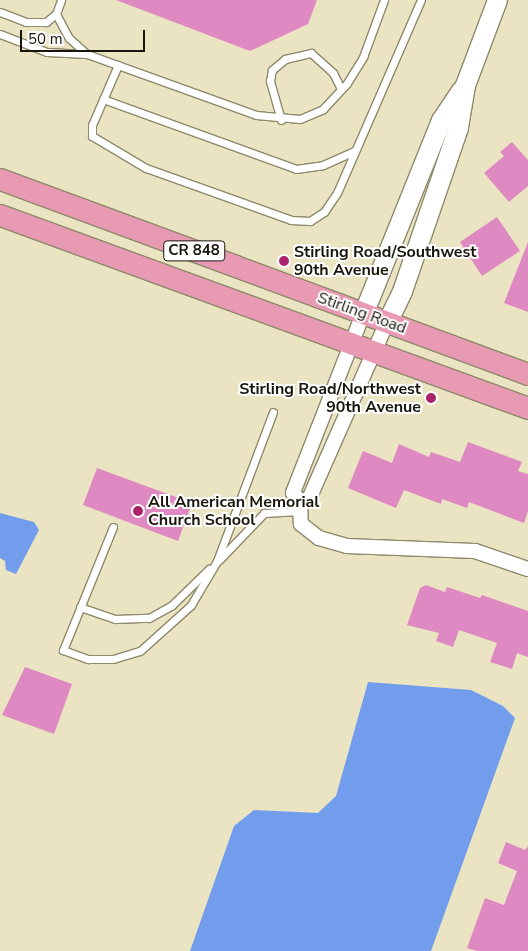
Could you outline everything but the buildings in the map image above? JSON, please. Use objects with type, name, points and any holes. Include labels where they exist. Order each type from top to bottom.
[{"type":"main road","name":"Stirling Road","points":[[0,179],[528,374]]},
{"type":"main road","name":"Stirling Road","points":[[0,215],[528,408]]},
{"type":"street","points":[[300,506],[310,499],[402,291],[458,127],[465,85],[496,0]]},
{"type":"street","points":[[465,85],[441,120],[350,342],[293,493],[300,506],[301,524],[319,538],[346,546],[387,550],[476,551],[528,569]]},
{"type":"lane","points":[[0,12],[26,22],[46,22],[56,14],[61,0]]},
{"type":"lane","points":[[0,34],[47,52],[88,54],[256,115],[281,120],[300,119],[324,109],[341,90],[363,58],[384,0]]},
{"type":"lane","points":[[118,65],[90,131],[106,146],[146,168],[291,220],[310,221],[324,212],[355,150],[421,0]]},
{"type":"lane","points":[[56,14],[69,38],[88,54]]},
{"type":"lane","points":[[281,120],[270,81],[272,70],[285,58],[311,53],[333,73],[341,90]]},
{"type":"lane","points":[[103,99],[296,169],[323,165],[355,150]]},
{"type":"lane","points":[[113,527],[64,650],[88,659],[113,659],[140,651],[191,605],[217,561],[273,412]]},
{"type":"lane","points":[[80,608],[115,619],[149,618],[172,605],[264,513],[300,506]]},
{"type":"water","points":[[0,513],[34,522],[39,530],[16,574],[6,570],[5,561],[0,558]]},
{"type":"water","points":[[368,682],[471,690],[503,706],[515,718],[431,951],[190,951],[234,826],[254,810],[318,813],[336,796]]},
{"type":"place","name":"Stirling Road/Southwest 90th Avenue","points":[[284,261]]},
{"type":"place","name":"Stirling Road/Northwest 90th Avenue","points":[[431,398]]},
{"type":"place","name":"All American Memorial Church School","points":[[138,511]]}]
